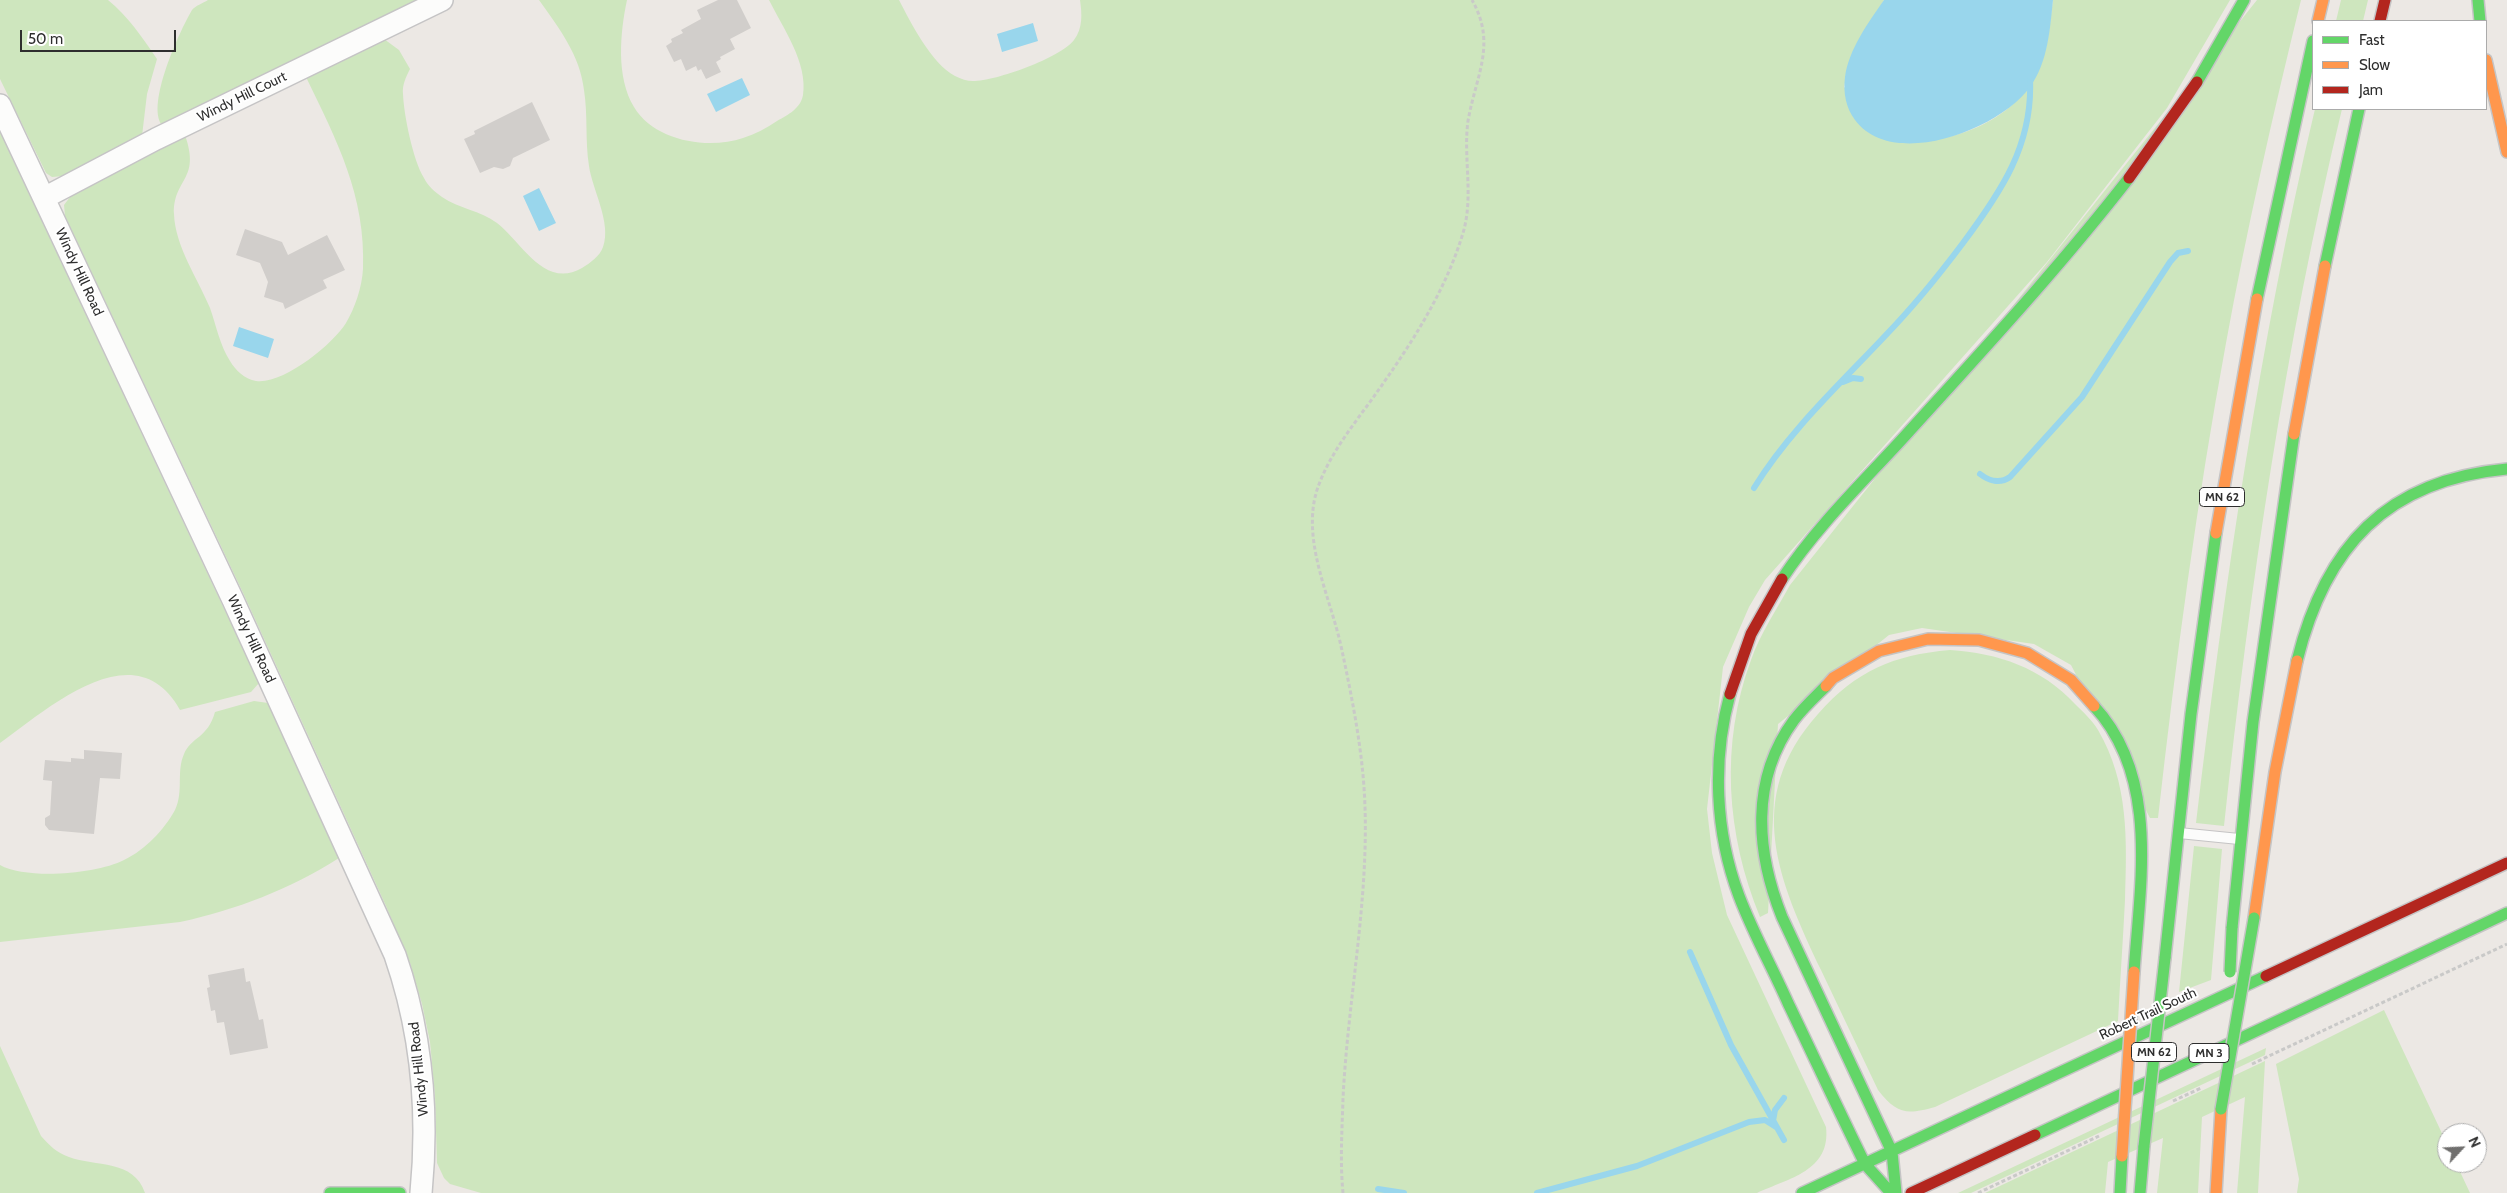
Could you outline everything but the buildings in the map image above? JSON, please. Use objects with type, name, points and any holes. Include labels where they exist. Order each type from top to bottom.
[{"type":"main road","points":[[1891,1193],[1865,1164],[1752,925],[1733,878],[1724,841],[1719,773],[1722,719],[1735,671],[1760,612],[1794,561],[2044,283],[2106,210],[2177,115],[2244,0]]},
{"type":"main road","points":[[2318,20],[2323,0]]},
{"type":"main road","points":[[2380,20],[2385,0]]},
{"type":"main road","points":[[2478,0],[2480,20]]},
{"type":"main road","name":"MN 62","points":[[2140,1193],[2200,645],[2232,430],[2265,255],[2312,45]]},
{"type":"main road","points":[[2487,64],[2507,152]]},
{"type":"main road","points":[[2216,1193],[2232,928],[2258,669],[2277,533],[2326,257],[2359,110]]},
{"type":"main road","points":[[2221,1108],[2247,970],[2271,793],[2294,672],[2307,624],[2326,580],[2337,562],[2361,532],[2396,502],[2427,486],[2453,477],[2484,470],[2507,469]]},
{"type":"main road","points":[[1896,1193],[1892,1152],[1785,925],[1767,875],[1762,849],[1762,797],[1775,754],[1798,714],[1822,688],[1841,672],[1863,658],[1900,643],[1932,638],[1966,637],[2000,644],[2037,657],[2064,674],[2085,693],[2108,721],[2123,750],[2137,796],[2139,870],[2120,1193]]},
{"type":"main road","name":"Robert Trail South","points":[[1802,1193],[2507,863]]},
{"type":"main road","name":"MN 3","points":[[1911,1193],[2507,913]]},
{"type":"main road","points":[[330,1193],[400,1193]]},
{"type":"street","name":"Windy Hill Court","points":[[44,198],[156,139],[442,0]]},
{"type":"street","name":"Windy Hill Road","points":[[0,106],[229,591],[395,955],[414,1016],[422,1074],[425,1128],[421,1193]]},
{"type":"lane","points":[[2178,833],[2240,839]]},
{"type":"path","points":[[1343,1193],[1341,1163],[1346,1046],[1362,911],[1364,787],[1346,671],[1318,556],[1313,509],[1320,483],[1332,455],[1415,336],[1439,291],[1463,232],[1468,206],[1466,134],[1485,46],[1484,27],[1472,0]]},
{"type":"green space","points":[[0,0],[108,0],[115,6],[134,27],[157,59],[147,94],[142,136],[64,176],[52,177],[46,173],[0,79]]},
{"type":"green space","points":[[208,0],[421,0],[162,125],[158,115],[158,102],[166,68],[192,10]]},
{"type":"green space","points":[[539,0],[627,0],[621,40],[621,55],[624,82],[634,107],[643,119],[668,135],[683,140],[714,143],[729,142],[761,131],[790,114],[802,100],[804,83],[798,58],[769,0],[899,0],[922,42],[938,62],[955,76],[973,81],[1011,73],[1042,61],[1067,47],[1079,31],[1081,16],[1080,0],[1884,0],[1852,54],[1844,87],[1898,142],[1942,138],[1964,133],[2003,113],[2019,98],[2032,81],[2042,61],[2048,38],[2053,0],[2230,0],[2167,108],[2047,262],[1765,580],[1749,607],[1723,667],[1707,809],[1712,853],[1727,915],[1826,1127],[1826,1142],[1822,1154],[1815,1163],[1794,1177],[1757,1193],[481,1193],[450,1184],[444,1178],[437,1163],[435,1096],[430,1042],[422,1004],[410,963],[386,906],[244,595],[65,216],[64,205],[73,193],[185,135],[190,162],[175,202],[175,226],[178,238],[210,308],[224,349],[235,368],[241,374],[256,381],[267,381],[280,377],[319,352],[340,332],[358,297],[363,269],[363,242],[360,217],[354,193],[338,147],[306,77],[384,39],[399,50],[410,69],[403,87],[405,114],[416,160],[430,186],[449,201],[484,215],[497,223],[534,261],[545,268],[556,273],[568,273],[582,268],[600,253],[605,238],[605,227],[589,166],[582,77],[568,42]]},
{"type":"green space","points":[[2257,0],[2301,0],[2252,214],[2215,402],[2188,580],[2158,818],[2150,818],[2071,665],[2034,644],[1922,628],[1889,635],[1778,724],[1768,913],[1760,917],[1740,854],[1734,821],[1731,789],[1731,756],[1741,692],[1751,660],[1764,631],[1790,585]]},
{"type":"green space","points":[[2341,0],[2368,0],[2363,20],[2336,20]]},
{"type":"green space","points":[[2315,110],[2342,110],[2303,287],[2271,466],[2245,645],[2224,826],[2196,823],[2219,643],[2245,464],[2260,375],[2295,197]]},
{"type":"green space","points":[[0,132],[259,683],[251,692],[180,710],[161,687],[140,676],[116,676],[91,684],[66,697],[0,743]]},
{"type":"green space","points":[[1950,650],[2002,659],[2034,672],[2062,691],[2090,719],[2108,750],[2116,770],[2121,791],[2126,834],[2125,900],[2118,1021],[1935,1107],[1909,1111],[1897,1108],[1891,1104],[1878,1090],[1806,937],[1792,904],[1782,872],[1775,840],[1774,809],[1780,777],[1795,746],[1818,714],[1832,699],[1861,676],[1893,661],[1930,652]]},
{"type":"green space","points":[[254,701],[268,703],[339,858],[282,889],[242,905],[201,917],[180,922],[0,942],[0,865],[27,873],[80,872],[112,865],[132,856],[153,839],[175,810],[178,803],[180,768],[184,754],[187,748],[208,727],[215,712]]},
{"type":"green space","points":[[2194,846],[2222,849],[2211,980],[2179,992]]},
{"type":"green space","points":[[2384,1010],[2437,1123],[2437,1173],[2461,1173],[2470,1193],[2297,1193],[2299,1179],[2276,1064]]},
{"type":"green space","points":[[0,1046],[41,1136],[47,1143],[69,1157],[123,1169],[140,1182],[145,1193],[0,1193]]},
{"type":"green space","points":[[2266,1048],[2265,1055],[1971,1193],[1958,1193]]},
{"type":"green space","points":[[2265,1061],[2258,1193],[2237,1193],[2245,1097],[2202,1117],[2198,1193],[2157,1193],[2163,1138],[2108,1162],[2105,1193],[1985,1193]]},
{"type":"water","points":[[1884,0],[2053,0],[2047,45],[2041,67],[2030,87],[2015,103],[1995,117],[1971,129],[1946,138],[1919,143],[1894,142],[1872,135],[1855,120],[1849,110],[1844,89],[1845,77],[1855,46]]},
{"type":"water","points":[[1033,23],[1038,41],[1002,52],[997,34]]},
{"type":"water","points":[[742,78],[750,95],[716,112],[707,94]]},
{"type":"water","points":[[539,188],[556,223],[539,231],[523,196]]},
{"type":"water","points":[[239,327],[274,339],[268,358],[233,346]]},
{"type":"waterway","points":[[1754,488],[1799,428],[1926,291],[1990,205],[2012,167],[2020,146],[2030,103],[2030,79]]},
{"type":"waterway","points":[[1980,474],[1995,481],[2010,477],[2082,397],[2170,262],[2178,253],[2188,251]]},
{"type":"waterway","points":[[1843,382],[1853,378],[1861,379]]},
{"type":"waterway","points":[[1690,952],[1731,1045],[1784,1140]]},
{"type":"waterway","points":[[1773,1121],[1775,1110],[1784,1098]]},
{"type":"waterway","points":[[1537,1193],[1637,1166],[1749,1122],[1765,1120],[1776,1127]]},
{"type":"waterway","points":[[1378,1189],[1404,1193]]},
{"type":"traffic: fast","points":[[2197,82],[2244,0]]},
{"type":"traffic: fast","points":[[2478,0],[2480,20]]},
{"type":"traffic: fast","points":[[2257,299],[2312,46]]},
{"type":"traffic: fast","points":[[2325,266],[2359,110]]},
{"type":"traffic: fast","points":[[1782,579],[1825,523],[2020,309],[2129,178]]},
{"type":"traffic: fast","points":[[2232,928],[2253,722],[2294,434]]},
{"type":"traffic: fast","points":[[2297,661],[2309,620],[2325,584],[2344,553],[2367,526],[2395,505],[2427,488],[2464,476],[2507,469]]},
{"type":"traffic: fast","points":[[2165,958],[2191,714],[2216,533]]},
{"type":"traffic: fast","points":[[1826,686],[1794,720],[1780,743],[1770,767],[1764,792],[1763,842],[1773,892],[1782,917],[1892,1152],[1896,1193]]},
{"type":"traffic: fast","points":[[1730,694],[1720,744],[1719,796],[1725,847],[1731,872],[1750,923],[1865,1164],[1891,1193]]},
{"type":"traffic: fast","points":[[2094,706],[2115,734],[2129,765],[2137,798],[2141,833],[2141,868],[2134,972]]},
{"type":"traffic: fast","points":[[2035,1135],[2507,913]]},
{"type":"traffic: fast","points":[[2221,1109],[2254,918]]},
{"type":"traffic: fast","points":[[2230,972],[2232,928]]},
{"type":"traffic: fast","points":[[2144,1146],[2165,958]]},
{"type":"traffic: fast","points":[[1802,1193],[2266,976]]},
{"type":"traffic: fast","points":[[2140,1193],[2144,1146]]},
{"type":"traffic: fast","points":[[2120,1193],[2122,1156]]},
{"type":"traffic: fast","points":[[330,1193],[400,1193]]},
{"type":"traffic: slow","points":[[2318,20],[2323,0]]},
{"type":"traffic: slow","points":[[2487,64],[2507,152]]},
{"type":"traffic: slow","points":[[2294,434],[2325,266]]},
{"type":"traffic: slow","points":[[2216,533],[2257,299]]},
{"type":"traffic: slow","points":[[1826,686],[1833,678],[1879,651],[1928,639],[1979,640],[2027,653],[2071,680],[2094,706]]},
{"type":"traffic: slow","points":[[2254,918],[2275,772],[2297,661]]},
{"type":"traffic: slow","points":[[2122,1156],[2134,972]]},
{"type":"traffic: slow","points":[[2216,1193],[2221,1109]]},
{"type":"traffic: jam","points":[[2380,20],[2385,0]]},
{"type":"traffic: jam","points":[[2129,178],[2197,82]]},
{"type":"traffic: jam","points":[[1730,694],[1751,634],[1782,579]]},
{"type":"traffic: jam","points":[[2266,976],[2507,863]]},
{"type":"traffic: jam","points":[[1911,1193],[2035,1135]]}]
